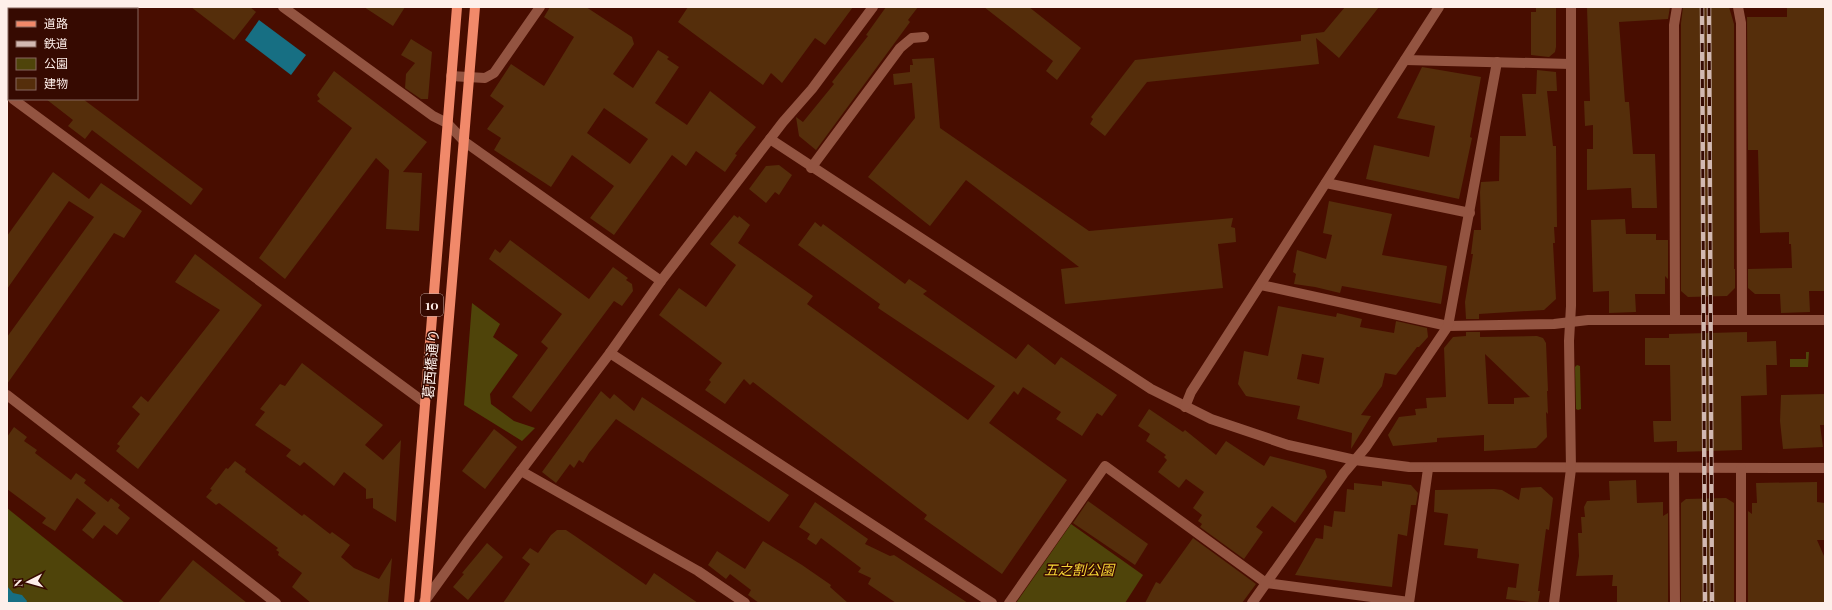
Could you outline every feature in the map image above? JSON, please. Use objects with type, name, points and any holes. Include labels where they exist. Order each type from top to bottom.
[{"type":"main road","name":"葛西橋通り","points":[[409,603],[457,7]]},
{"type":"main road","name":"葛西橋通り","points":[[424,602],[465,142],[475,7]]},
{"type":"street","points":[[283,7],[432,116],[447,123],[465,142],[661,281]]},
{"type":"street","points":[[451,76],[485,78],[494,73],[540,7]]},
{"type":"street","points":[[424,602],[468,541],[610,353],[661,281],[770,139],[812,89],[873,7]]},
{"type":"street","points":[[1185,407],[1191,392],[1439,7]]},
{"type":"street","points":[[1554,603],[1571,469],[1569,341],[1571,322],[1571,7]]},
{"type":"street","points":[[1675,320],[1674,25],[1677,7]]},
{"type":"street","points":[[1738,7],[1741,23],[1742,320]]},
{"type":"street","points":[[811,168],[900,48],[912,38],[924,37]]},
{"type":"street","points":[[1405,60],[1571,64]]},
{"type":"street","points":[[1252,603],[1355,460],[1366,447],[1448,326],[1497,62]]},
{"type":"street","points":[[14,100],[424,402]]},
{"type":"street","points":[[770,139],[811,168],[1120,370],[1185,407],[1246,432],[1288,445],[1355,460],[1428,468],[1825,468]]},
{"type":"street","points":[[1326,183],[1470,213]]},
{"type":"street","points":[[1261,285],[1448,326],[1571,322],[1588,320],[1825,320]]},
{"type":"street","points":[[610,353],[992,603]]},
{"type":"street","points":[[7,395],[276,603]]},
{"type":"street","points":[[1009,603],[1105,466],[1266,583],[1335,598],[1409,602],[1428,468]]},
{"type":"street","points":[[1674,468],[1675,603]]},
{"type":"street","points":[[1741,603],[1742,468]]},
{"type":"street","points":[[521,471],[698,571],[745,603]]},
{"type":"green space","points":[[472,303],[500,324],[493,337],[518,355],[490,394],[491,404],[514,421],[535,428],[522,441],[464,405]]},
{"type":"green space","points":[[1806,352],[1809,352],[1808,367],[1790,367],[1790,359],[1806,359]]},
{"type":"green space","points":[[1577,365],[1580,366],[1581,409],[1578,410],[1576,409],[1575,367]]},
{"type":"green space","points":[[7,508],[125,603],[7,603]]},
{"type":"green space","name":"五之割公園","points":[[1071,524],[1143,575],[1125,603],[1016,603]]},
{"type":"water","points":[[259,20],[306,55],[291,75],[245,40]]},
{"type":"water","points":[[7,586],[13,593],[22,595],[27,601],[26,603],[7,603]]},
{"type":"building","points":[[191,7],[250,7],[256,12],[234,40]]},
{"type":"building","points":[[364,7],[405,7],[393,26]]},
{"type":"building","points":[[550,7],[586,7],[632,37],[634,44],[613,74],[633,88],[658,50],[669,57],[667,59],[679,67],[655,103],[687,125],[710,91],[756,127],[735,154],[737,155],[725,172],[696,151],[686,166],[672,155],[614,235],[590,218],[614,186],[572,155],[551,187],[494,150],[501,138],[487,129],[504,106],[490,96],[511,64],[544,86],[574,37],[544,17]],"holes":[[[604,108],[648,139],[630,164],[587,133]]]},
{"type":"building","points":[[688,7],[853,7],[825,45],[815,38],[782,83],[771,73],[763,85],[678,22]]},
{"type":"building","points":[[886,7],[918,7],[908,20],[910,22],[816,150],[799,136],[796,117],[803,122],[834,84],[832,82],[868,36],[866,35]]},
{"type":"building","points":[[984,7],[1029,7],[1081,48],[1057,80],[1046,71],[1053,61]]},
{"type":"building","points":[[1345,7],[1379,7],[1339,58],[1316,38],[1319,64],[1147,82],[1105,136],[1090,124],[1093,119],[1091,117],[1135,60],[1301,41],[1301,35],[1324,32]]},
{"type":"building","points":[[1536,7],[1556,7],[1556,47],[1555,52],[1549,57],[1531,55],[1531,12],[1536,12]]},
{"type":"building","points":[[1587,7],[1670,7],[1668,19],[1619,22],[1625,102],[1629,102],[1633,154],[1655,154],[1657,208],[1632,208],[1631,188],[1587,190],[1587,149],[1593,149],[1593,125],[1585,126],[1584,101],[1590,101]]},
{"type":"building","points":[[1683,7],[1729,7],[1734,24],[1735,288],[1727,296],[1688,297],[1681,291],[1681,23]]},
{"type":"building","points":[[1787,7],[1825,7],[1825,291],[1809,291],[1810,312],[1781,313],[1780,294],[1755,294],[1748,288],[1748,269],[1792,268],[1789,232],[1760,233],[1758,150],[1748,150],[1747,17],[1787,17]]},
{"type":"building","points":[[411,39],[432,52],[428,99],[421,99],[405,88],[406,74],[415,63],[401,55]]},
{"type":"building","points":[[934,58],[940,128],[1089,231],[1233,218],[1231,227],[1235,228],[1236,242],[1218,244],[1223,288],[1065,304],[1061,269],[1079,267],[966,180],[930,226],[868,177],[915,118],[912,83],[894,85],[893,74],[910,72],[910,65],[913,65],[912,59]]},
{"type":"building","points":[[1422,67],[1481,77],[1470,137],[1472,138],[1459,199],[1366,179],[1374,145],[1429,157],[1435,126],[1397,118]]},
{"type":"building","points":[[1537,70],[1556,72],[1557,91],[1547,91],[1553,146],[1556,146],[1557,227],[1554,227],[1555,243],[1553,243],[1556,299],[1544,310],[1479,314],[1479,319],[1466,319],[1465,302],[1473,254],[1471,254],[1474,230],[1481,230],[1481,182],[1499,181],[1500,136],[1526,136],[1522,94],[1536,94]]},
{"type":"building","points":[[334,71],[427,142],[403,172],[422,173],[419,231],[386,229],[389,170],[376,158],[285,279],[259,258],[352,128],[317,101],[320,99],[317,95]]},
{"type":"building","points":[[47,100],[84,100],[203,189],[191,205],[92,130],[85,139],[68,126],[73,120]]},
{"type":"building","points":[[779,165],[792,175],[779,195],[775,192],[766,203],[749,189],[766,166]]},
{"type":"building","points":[[53,172],[89,199],[101,183],[142,211],[124,238],[114,233],[7,384],[7,337],[94,217],[69,201],[7,289],[7,236]]},
{"type":"building","points":[[1329,201],[1392,214],[1382,255],[1447,266],[1441,304],[1342,286],[1340,293],[1294,284],[1296,274],[1293,272],[1297,250],[1326,259],[1332,235],[1323,233]]},
{"type":"building","points":[[734,215],[738,218],[739,216],[750,225],[738,243],[813,296],[807,304],[968,420],[995,386],[878,308],[880,304],[798,245],[815,222],[821,227],[823,224],[905,284],[909,279],[927,291],[923,294],[1016,359],[1028,344],[1055,365],[1061,357],[1117,395],[1102,416],[1097,413],[1082,436],[1056,419],[1061,412],[1023,387],[1018,395],[1014,391],[989,423],[1067,480],[1002,574],[924,519],[927,515],[753,382],[750,385],[744,379],[725,404],[705,390],[711,382],[709,380],[722,363],[659,315],[679,288],[706,307],[736,265],[710,244]]},
{"type":"building","points":[[1625,219],[1626,234],[1656,234],[1656,240],[1668,240],[1668,279],[1665,276],[1665,294],[1635,294],[1636,312],[1609,313],[1609,291],[1593,292],[1591,220]]},
{"type":"building","points":[[510,240],[589,299],[613,267],[628,278],[626,280],[632,284],[633,291],[622,306],[614,301],[531,412],[512,397],[548,348],[541,342],[562,314],[489,259],[495,249],[500,253]]},
{"type":"building","points":[[195,254],[262,305],[138,469],[116,451],[120,446],[117,444],[140,414],[132,407],[141,396],[148,402],[220,310],[175,282]]},
{"type":"building","points":[[1278,306],[1336,317],[1337,313],[1362,319],[1360,327],[1394,333],[1396,321],[1427,328],[1428,337],[1419,347],[1417,347],[1396,375],[1385,373],[1382,386],[1361,415],[1371,416],[1351,449],[1352,433],[1297,419],[1300,406],[1246,396],[1238,384],[1244,351],[1268,356]],"holes":[[[1302,354],[1324,358],[1319,384],[1297,379]]]},
{"type":"building","points":[[1466,332],[1480,332],[1480,337],[1537,336],[1543,338],[1546,343],[1548,391],[1548,414],[1546,412],[1547,437],[1536,448],[1484,451],[1484,435],[1437,438],[1437,442],[1393,446],[1388,435],[1399,417],[1416,415],[1415,409],[1427,408],[1426,398],[1446,397],[1444,348],[1453,337],[1466,336]],"holes":[[[1485,354],[1530,397],[1514,398],[1514,404],[1488,404]]]},
{"type":"building","points":[[1747,332],[1747,342],[1776,341],[1777,365],[1766,365],[1767,395],[1741,396],[1742,450],[1677,452],[1677,441],[1654,442],[1653,421],[1671,421],[1670,365],[1645,365],[1645,338],[1669,338],[1669,334]]},
{"type":"building","points":[[302,363],[383,425],[365,445],[383,460],[401,440],[396,522],[373,508],[373,498],[366,499],[366,489],[344,472],[334,486],[304,462],[300,466],[286,456],[291,450],[255,425],[265,412],[260,409],[280,384],[285,386]]},
{"type":"building","points":[[601,391],[610,399],[614,394],[634,411],[642,397],[789,495],[769,522],[616,419],[589,453],[583,463],[579,460],[574,468],[570,464],[556,483],[542,472]]},
{"type":"building","points":[[1825,394],[1825,425],[1820,425],[1823,447],[1783,449],[1780,421],[1781,395]]},
{"type":"building","points":[[1149,409],[1183,432],[1185,430],[1216,455],[1226,441],[1264,466],[1270,456],[1325,470],[1327,477],[1295,523],[1272,506],[1256,527],[1263,532],[1244,559],[1200,527],[1202,524],[1198,521],[1202,515],[1193,508],[1204,492],[1186,479],[1179,488],[1158,472],[1167,460],[1164,457],[1166,455],[1146,441],[1150,434],[1138,426]]},
{"type":"building","points":[[14,427],[27,437],[24,441],[37,450],[35,453],[71,480],[76,473],[86,480],[84,483],[108,502],[111,498],[120,505],[118,508],[130,518],[117,535],[104,525],[93,539],[82,530],[96,513],[77,498],[55,531],[42,523],[46,518],[7,489],[7,437]]},
{"type":"building","points":[[494,429],[517,447],[485,489],[462,471]]},
{"type":"building","points":[[235,461],[246,469],[245,472],[302,516],[304,514],[330,534],[332,532],[350,545],[341,557],[354,568],[379,579],[392,558],[388,603],[311,603],[292,587],[302,573],[278,555],[279,552],[276,550],[278,548],[219,503],[216,505],[206,497],[212,490],[210,489],[226,468],[228,469]]},
{"type":"building","points":[[1636,480],[1637,503],[1663,502],[1663,516],[1668,513],[1668,603],[1617,603],[1617,586],[1612,586],[1613,575],[1576,576],[1579,556],[1578,533],[1582,533],[1581,517],[1585,517],[1584,507],[1587,501],[1610,500],[1609,481]]},
{"type":"building","points":[[1382,481],[1411,485],[1418,493],[1416,505],[1411,505],[1407,536],[1398,534],[1392,587],[1295,575],[1316,538],[1323,539],[1324,525],[1332,527],[1334,511],[1345,512],[1347,489],[1354,490],[1354,483],[1382,486]]},
{"type":"building","points":[[1817,482],[1817,502],[1825,503],[1825,540],[1817,540],[1824,556],[1825,603],[1748,603],[1748,511],[1752,514],[1752,503],[1757,503],[1756,483]]},
{"type":"building","points":[[1541,487],[1553,498],[1549,530],[1546,529],[1538,591],[1540,591],[1538,603],[1506,599],[1508,587],[1516,588],[1519,564],[1477,558],[1478,549],[1444,545],[1448,514],[1434,512],[1435,490],[1494,489],[1502,490],[1519,500],[1521,488]]},
{"type":"building","points":[[1726,498],[1734,503],[1734,603],[1681,603],[1681,503],[1686,499]]},
{"type":"building","points":[[1088,501],[1148,544],[1135,565],[1073,523]]},
{"type":"building","points":[[815,502],[868,539],[865,544],[890,556],[894,555],[968,603],[896,603],[868,584],[871,578],[858,572],[861,568],[821,538],[816,545],[807,539],[810,534],[799,527]]},
{"type":"building","points":[[557,530],[566,530],[646,585],[654,573],[698,603],[503,603],[530,564],[522,558],[530,548],[538,553],[551,535]]},
{"type":"building","points":[[1193,538],[1256,584],[1242,603],[1145,603],[1156,582],[1160,584]]},
{"type":"building","points":[[763,541],[831,585],[830,587],[848,603],[759,603],[748,595],[751,590],[730,574],[726,579],[708,565],[717,551],[745,569]]},
{"type":"building","points":[[487,543],[503,557],[468,600],[453,587],[464,574],[462,573]]},
{"type":"building","points":[[193,560],[247,603],[158,603]]},
{"type":"railway","points":[[1702,7],[1705,603]]},
{"type":"railway","points":[[1709,7],[1712,603]]}]
